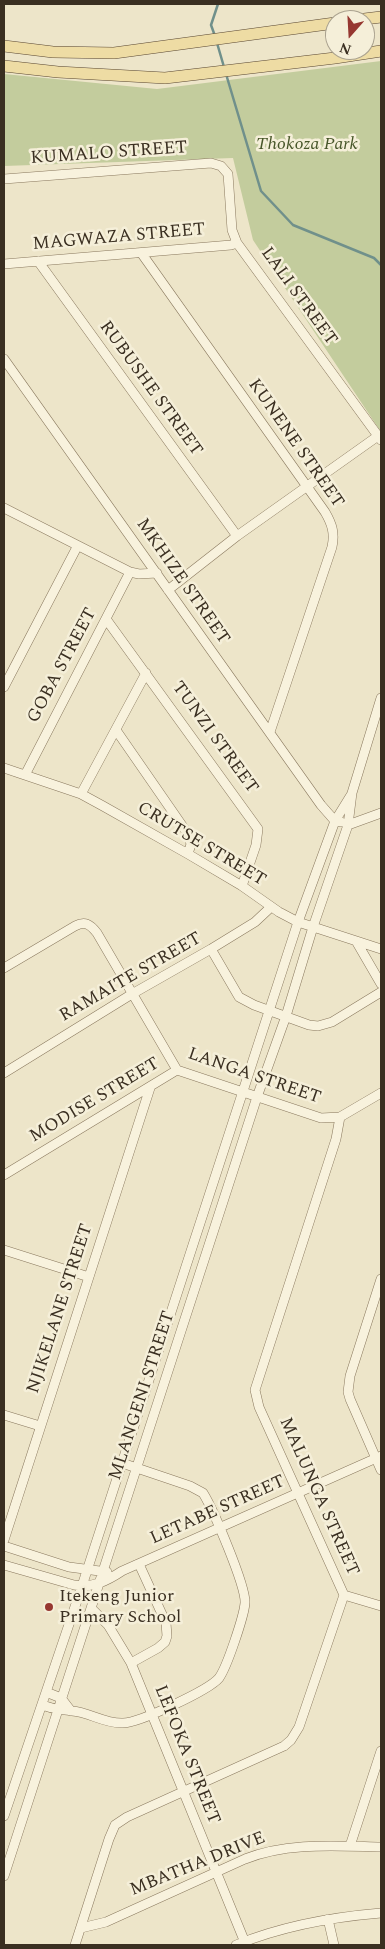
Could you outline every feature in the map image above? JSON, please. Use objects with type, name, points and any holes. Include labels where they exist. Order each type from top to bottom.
[{"type":"main road","points":[[4,46],[54,52],[94,54],[137,51],[325,24]]},
{"type":"main road","points":[[4,66],[146,78],[209,73],[381,51]]},
{"type":"street","name":"KUMALO STREET","points":[[4,179],[218,164]]},
{"type":"street","name":"LALI STREET","points":[[218,164],[228,174],[232,230],[237,243],[380,438]]},
{"type":"street","name":"MAGWAZA STREET","points":[[4,264],[142,254],[237,243]]},
{"type":"street","name":"KUNENE STREET","points":[[142,254],[330,520],[334,537],[270,732]]},
{"type":"street","name":"RUBUSHE STREET","points":[[38,261],[237,536]]},
{"type":"street","name":"MKHIZE STREET","points":[[4,359],[235,686],[321,805],[335,821]]},
{"type":"street","points":[[168,590],[237,536],[380,438]]},
{"type":"street","points":[[4,509],[130,572],[139,574],[157,573]]},
{"type":"street","points":[[4,687],[77,546]]},
{"type":"street","name":"GOBA STREET","points":[[25,775],[130,572]]},
{"type":"street","name":"TUNZI STREET","points":[[106,619],[258,829],[256,845],[242,886]]},
{"type":"street","points":[[81,794],[146,673]]},
{"type":"street","points":[[352,793],[381,698]]},
{"type":"street","points":[[116,730],[188,834],[191,844],[188,854]]},
{"type":"street","name":"CRUTSE STREET","points":[[4,768],[81,794],[188,854],[298,922],[381,949]]},
{"type":"street","name":"MLANGENI STREET","points":[[4,1816],[88,1571],[298,922],[335,821],[352,793]]},
{"type":"street","name":"MLANGENI STREET","points":[[4,1876],[136,1467],[348,825],[352,793]]},
{"type":"street","points":[[335,821],[348,825],[381,813]]},
{"type":"street","name":"RAMAITE STREET","points":[[4,1072],[132,994],[212,949],[255,922],[271,907]]},
{"type":"street","name":"LANGA STREET","points":[[4,968],[80,923],[88,924],[97,933],[177,1070],[321,1118],[340,1117]]},
{"type":"street","points":[[356,941],[381,984]]},
{"type":"street","points":[[212,949],[233,990],[239,997],[246,1002],[310,1025],[325,1026],[381,992]]},
{"type":"street","name":"MODISE STREET","points":[[4,1175],[177,1070]]},
{"type":"street","name":"NJIKELANE STREET","points":[[4,1540],[150,1088]]},
{"type":"street","points":[[340,1117],[381,1093]]},
{"type":"street","name":"MALUNGA STREET","points":[[75,1945],[115,1825],[127,1817],[284,1746],[291,1740],[299,1726],[344,1595],[259,1407],[255,1390],[336,1139],[340,1117]]},
{"type":"street","points":[[4,1250],[89,1276]]},
{"type":"street","points":[[381,1279],[348,1384],[350,1399],[379,1457],[381,1470]]},
{"type":"street","points":[[4,1415],[40,1426]]},
{"type":"street","name":"LETABE STREET","points":[[99,1584],[122,1571],[379,1457]]},
{"type":"street","points":[[42,1705],[57,1711],[72,1711],[121,1724],[151,1715],[215,1682],[224,1668],[243,1614],[245,1602],[242,1583],[203,1493],[190,1486],[122,1463]]},
{"type":"street","name":"LETABE STREET","points":[[4,1546],[88,1571],[122,1571]]},
{"type":"street","points":[[131,1663],[158,1648],[165,1642],[167,1636],[166,1623],[139,1564]]},
{"type":"street","points":[[4,1565],[82,1586],[99,1584]]},
{"type":"street","points":[[344,1595],[381,1606]]},
{"type":"street","name":"LEFOKA STREET","points":[[91,1608],[108,1625],[131,1663],[216,1872],[242,1944]]},
{"type":"street","points":[[46,1692],[61,1698],[72,1711]]},
{"type":"street","points":[[350,1846],[381,1751]]},
{"type":"street","name":"MBATHA DRIVE","points":[[81,1928],[106,1922],[216,1872],[256,1855],[277,1849],[350,1846],[381,1847]]},
{"type":"street","points":[[242,1944],[298,1926],[328,1919],[381,1913]]},
{"type":"street","points":[[328,1919],[334,1945]]},
{"type":"green space","name":"Thokoza Park","points":[[381,61],[381,432],[253,240],[233,158],[4,166],[4,74],[157,89]]},
{"type":"waterway","points":[[215,36],[211,25],[218,4]]},
{"type":"waterway","points":[[217,43],[224,67]]},
{"type":"waterway","points":[[226,74],[261,191],[293,225],[374,258],[381,265]]},
{"type":"place","name":"Itekeng Junior Primary School","points":[[49,1607]]}]
